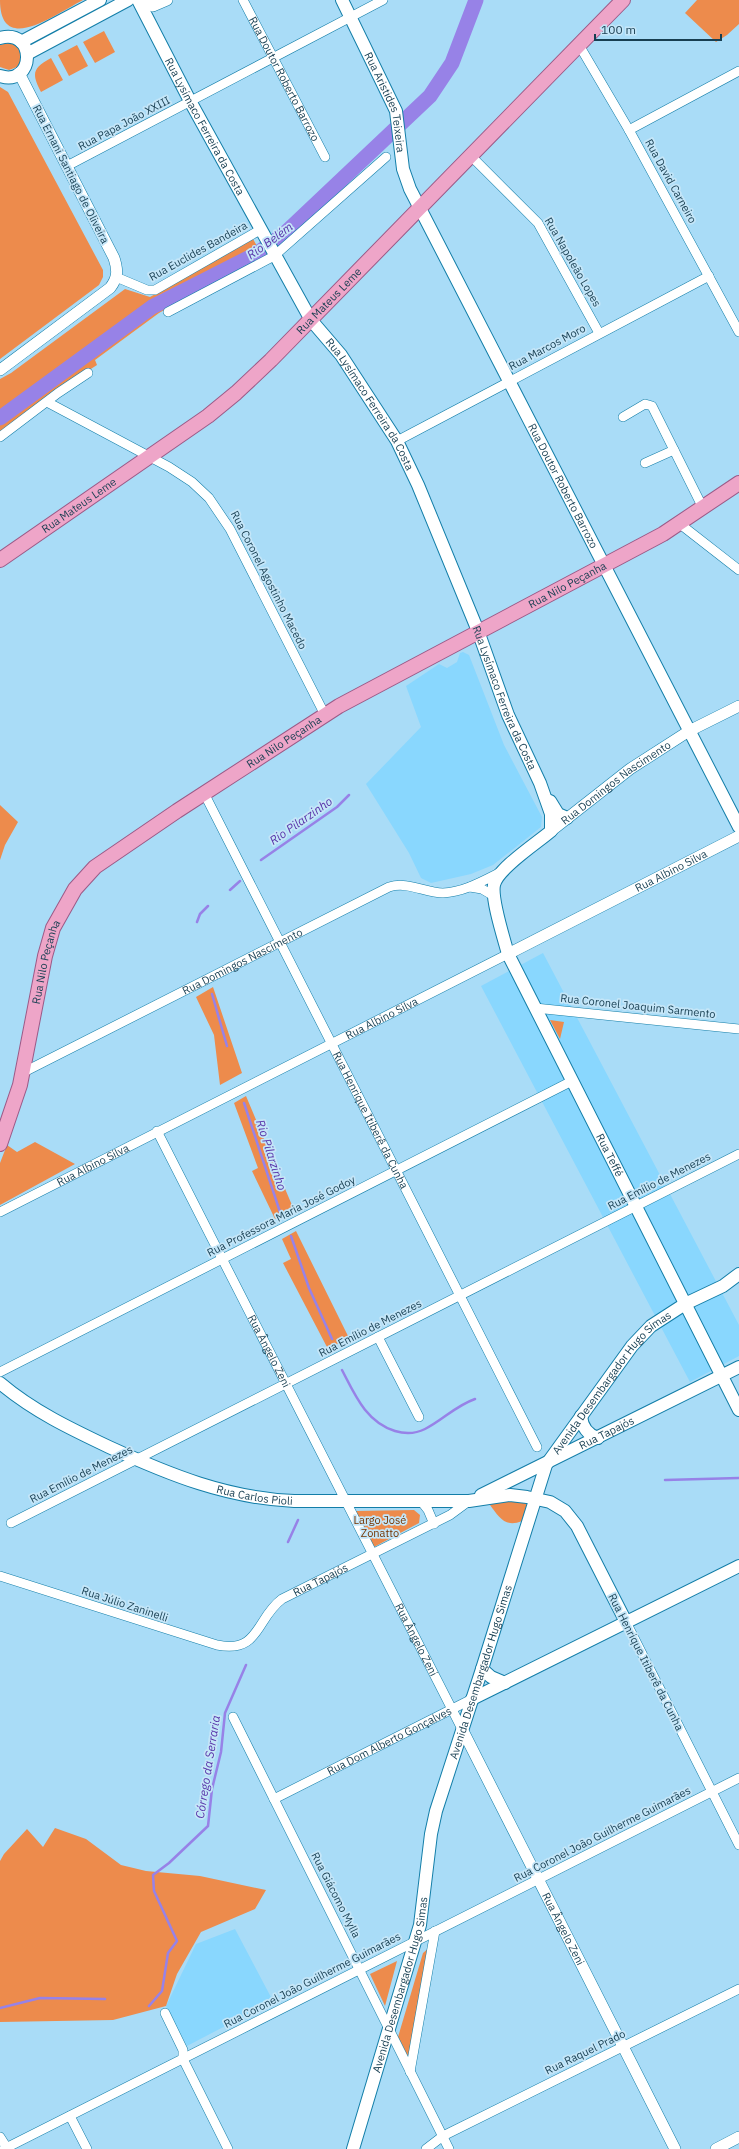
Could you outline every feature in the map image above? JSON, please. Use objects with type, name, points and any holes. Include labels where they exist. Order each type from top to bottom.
[{"type":"main road","points":[[21,42],[100,0]]},
{"type":"main road","points":[[27,54],[128,0]]},
{"type":"main road","name":"Rua Lysímaco Ferreira da Costa","points":[[139,0],[190,101],[311,320],[341,354],[397,441],[418,485],[478,631],[505,708],[540,783],[551,814],[551,831]]},
{"type":"main road","name":"Rua Aristides Teixeira","points":[[342,0],[398,117],[403,169],[420,208]]},
{"type":"main road","name":"Rua Mateus Leme","points":[[0,560],[208,416],[236,393],[311,320],[623,0]]},
{"type":"main road","points":[[0,38],[11,37],[21,42],[27,54],[25,67],[19,73],[11,77],[0,76]]},
{"type":"main road","name":"Rua Doutor Roberto Barrozo","points":[[420,208],[739,827]]},
{"type":"main road","name":"Rua Nilo Peçanha","points":[[0,1144],[13,1110],[22,1073],[48,943],[65,904],[85,877],[106,858],[204,793],[369,688],[680,524],[739,482]]},
{"type":"main road","points":[[540,783],[558,814],[567,818]]},
{"type":"main road","name":"Rua Domingos Nascimento","points":[[494,896],[494,885],[501,872],[551,831]]},
{"type":"main road","name":"Rua Teffé","points":[[494,896],[508,954],[739,1410]]},
{"type":"main road","name":"Avenida Desembargador Hugo Simas","points":[[353,2149],[416,1941],[423,1904],[433,1824],[534,1498],[546,1465],[640,1336],[660,1318],[723,1286],[739,1274]]},
{"type":"main road","name":"Rua Tapajós","points":[[469,1501],[546,1465],[739,1367]]},
{"type":"main road","name":"Rua Carlos Pioli","points":[[0,1383],[51,1419],[136,1460],[194,1483],[250,1498],[294,1501],[469,1501],[510,1495],[534,1498]]},
{"type":"main road","points":[[581,1416],[585,1429],[598,1438]]},
{"type":"main road","name":"Rua Henrique Itiberê da Cunha","points":[[534,1498],[558,1506],[565,1511],[577,1526],[626,1622]]},
{"type":"main road","name":"Rua Dom Alberto Gonçalves","points":[[472,1699],[739,1566]]},
{"type":"main road","points":[[482,1669],[491,1678],[505,1683]]},
{"type":"street","points":[[139,0],[153,6],[167,0]]},
{"type":"street","name":"Rua Doutor Roberto Barrozo","points":[[244,0],[325,157]]},
{"type":"street","name":"Rua Papa João XXIII","points":[[67,166],[383,0]]},
{"type":"street","name":"Rua David Carneiro","points":[[579,45],[629,130],[739,332]]},
{"type":"street","points":[[629,130],[739,71]]},
{"type":"street","name":"Rua Ernani Santiago de Oliveira","points":[[19,73],[114,258],[117,265],[116,277]]},
{"type":"street","name":"Rua Napoleão Lopes","points":[[471,156],[538,223],[599,333]]},
{"type":"street","points":[[168,312],[273,253],[386,157]]},
{"type":"street","name":"Rua Euclides Bandeira","points":[[116,277],[147,290],[155,290],[263,234]]},
{"type":"street","name":"Rua Marcos Moro","points":[[397,441],[709,276]]},
{"type":"street","points":[[0,370],[104,292],[116,277]]},
{"type":"street","points":[[0,437],[88,373]]},
{"type":"street","name":"Rua Coronel Agostinho Macedo","points":[[47,402],[149,456],[192,482],[209,498],[221,513],[325,715]]},
{"type":"street","points":[[623,417],[646,404],[652,406],[703,508]]},
{"type":"street","points":[[646,464],[674,450]]},
{"type":"street","points":[[680,524],[739,570]]},
{"type":"street","name":"Rua Domingos Nascimento","points":[[551,831],[612,782],[689,731],[739,706]]},
{"type":"street","name":"Rua Henrique Itiberê da Cunha","points":[[204,793],[537,1447]]},
{"type":"street","name":"Rua Albino Silva","points":[[1,1210],[739,836]]},
{"type":"street","name":"Rua Domingos Nascimento","points":[[22,1073],[396,885],[443,893],[470,887],[501,872]]},
{"type":"street","points":[[470,887],[482,889],[494,896]]},
{"type":"street","name":"Rua Coronel Joaquim Sarmento","points":[[535,1008],[739,1029]]},
{"type":"street","name":"Rua Professora Maria José Godoy","points":[[0,1372],[572,1081]]},
{"type":"street","name":"Rua Ângelo Zeni","points":[[158,1131],[675,2149]]},
{"type":"street","name":"Rua Emílio de Menezes","points":[[11,1522],[739,1154]]},
{"type":"street","points":[[378,1337],[419,1417]]},
{"type":"street","points":[[421,1501],[428,1510],[434,1524]]},
{"type":"street","name":"Rua Tapajós","points":[[244,1644],[256,1635],[269,1612],[282,1599],[450,1516],[469,1501]]},
{"type":"street","name":"Rua Júlio Zaninelli","points":[[0,1576],[218,1645],[232,1647],[244,1644]]},
{"type":"street","name":"Rua Henrique Itiberê da Cunha","points":[[626,1622],[739,1845]]},
{"type":"street","name":"Rua Dom Alberto Gonçalves","points":[[274,1799],[472,1699]]},
{"type":"street","name":"Rua Giácomo Mylla","points":[[233,1717],[449,2149]]},
{"type":"street","name":"Rua Coronel João Guilherme Guimarães","points":[[5,2148],[739,1778]]},
{"type":"street","points":[[410,2072],[436,1932]]},
{"type":"street","name":"Rua Raquel Prado","points":[[426,2149],[443,2136],[739,1989]]},
{"type":"street","points":[[164,2013],[183,2050],[183,2059],[228,2149]]},
{"type":"street","points":[[70,2116],[86,2149]]},
{"type":"street","points":[[0,2137],[5,2148]]},
{"type":"street","points":[[716,2149],[739,2137]]},
{"type":"shaded area","points":[[463,652],[469,655],[504,745],[542,817],[541,827],[493,865],[471,874],[431,883],[421,878],[409,853],[366,784],[421,727],[406,686],[439,664],[447,668],[457,662],[460,653]]},
{"type":"shaded area","points":[[543,953],[739,1325],[739,1356],[690,1382],[481,986]]},
{"type":"shaded area","points":[[235,1929],[273,2001],[187,2046],[166,2006],[196,1944]]},
{"type":"green space","points":[[0,0],[83,0],[45,21],[32,26],[19,28],[9,26],[2,17]]},
{"type":"green space","points":[[697,0],[739,0],[739,24],[727,35],[716,42],[685,13]]},
{"type":"green space","points":[[104,31],[115,52],[95,63],[83,42]]},
{"type":"green space","points":[[12,42],[20,48],[22,60],[17,67],[9,70],[0,67],[0,45]]},
{"type":"green space","points":[[77,45],[88,66],[69,76],[58,55]]},
{"type":"green space","points":[[51,58],[63,80],[41,92],[35,76],[37,68]]},
{"type":"green space","points":[[0,87],[8,92],[103,270],[103,277],[99,285],[0,359]]},
{"type":"green space","points":[[253,239],[262,255],[159,313],[95,360],[97,365],[47,397],[0,432],[0,379],[11,373],[125,289],[150,297]]},
{"type":"green space","points":[[0,805],[18,822],[5,845],[0,860]]},
{"type":"green space","points":[[213,987],[242,1073],[220,1085],[214,1035],[196,997]]},
{"type":"green space","points":[[550,1020],[564,1022],[560,1039]]},
{"type":"green space","points":[[246,1096],[294,1210],[275,1219],[252,1171],[258,1168],[234,1103]]},
{"type":"green space","points":[[35,1142],[75,1164],[0,1205],[0,1163],[7,1145],[17,1152]]},
{"type":"green space","points":[[296,1231],[349,1338],[328,1349],[283,1263],[291,1259],[282,1239]]},
{"type":"green space","points":[[528,1500],[522,1521],[516,1523],[503,1520],[496,1514],[490,1505],[500,1501]]},
{"type":"green space","name":"Largo José Zonatto","points":[[414,1510],[420,1515],[419,1523],[374,1547],[355,1511]]},
{"type":"green space","points":[[55,1828],[86,1839],[121,1865],[146,1871],[200,1876],[266,1890],[255,1909],[201,1932],[177,1974],[166,2006],[113,2020],[0,2022],[0,1861],[4,1854],[27,1829],[43,1847]]},
{"type":"green space","points":[[430,1947],[409,2059],[398,2037],[423,1953]]},
{"type":"green space","points":[[397,1961],[385,2006],[370,1974]]},
{"type":"waterway","name":"Rio Belém","points":[[0,418],[152,307],[256,254],[283,235],[430,96],[452,63],[476,0]]},
{"type":"waterway","name":"Rio Pilarzinho","points":[[261,860],[337,807],[349,795]]},
{"type":"waterway","name":"Rio Pilarzinho","points":[[230,890],[240,881]]},
{"type":"waterway","name":"Rio Pilarzinho","points":[[197,922],[200,914],[208,906]]},
{"type":"waterway","name":"Rio Pilarzinho","points":[[212,994],[227,1046]]},
{"type":"waterway","name":"Rio Pilarzinho","points":[[244,1103],[280,1212]]},
{"type":"waterway","name":"Rio Pilarzinho","points":[[291,1236],[309,1288],[332,1339]]},
{"type":"waterway","name":"Rio Pilarzinho","points":[[342,1370],[357,1398],[369,1414],[385,1427],[399,1432],[410,1433],[421,1431],[461,1405],[475,1399]]},
{"type":"waterway","name":"Rio Pilarzinho","points":[[665,1480],[739,1478]]},
{"type":"waterway","name":"Córrego da Serraria","points":[[288,1542],[298,1520]]},
{"type":"waterway","name":"Córrego da Serraria","points":[[149,2006],[162,1991],[168,1953],[177,1941],[154,1891],[153,1875],[169,1863],[208,1826],[212,1789],[221,1752],[225,1713],[246,1665]]},
{"type":"waterway","points":[[0,2008],[40,1998],[105,1999]]}]
